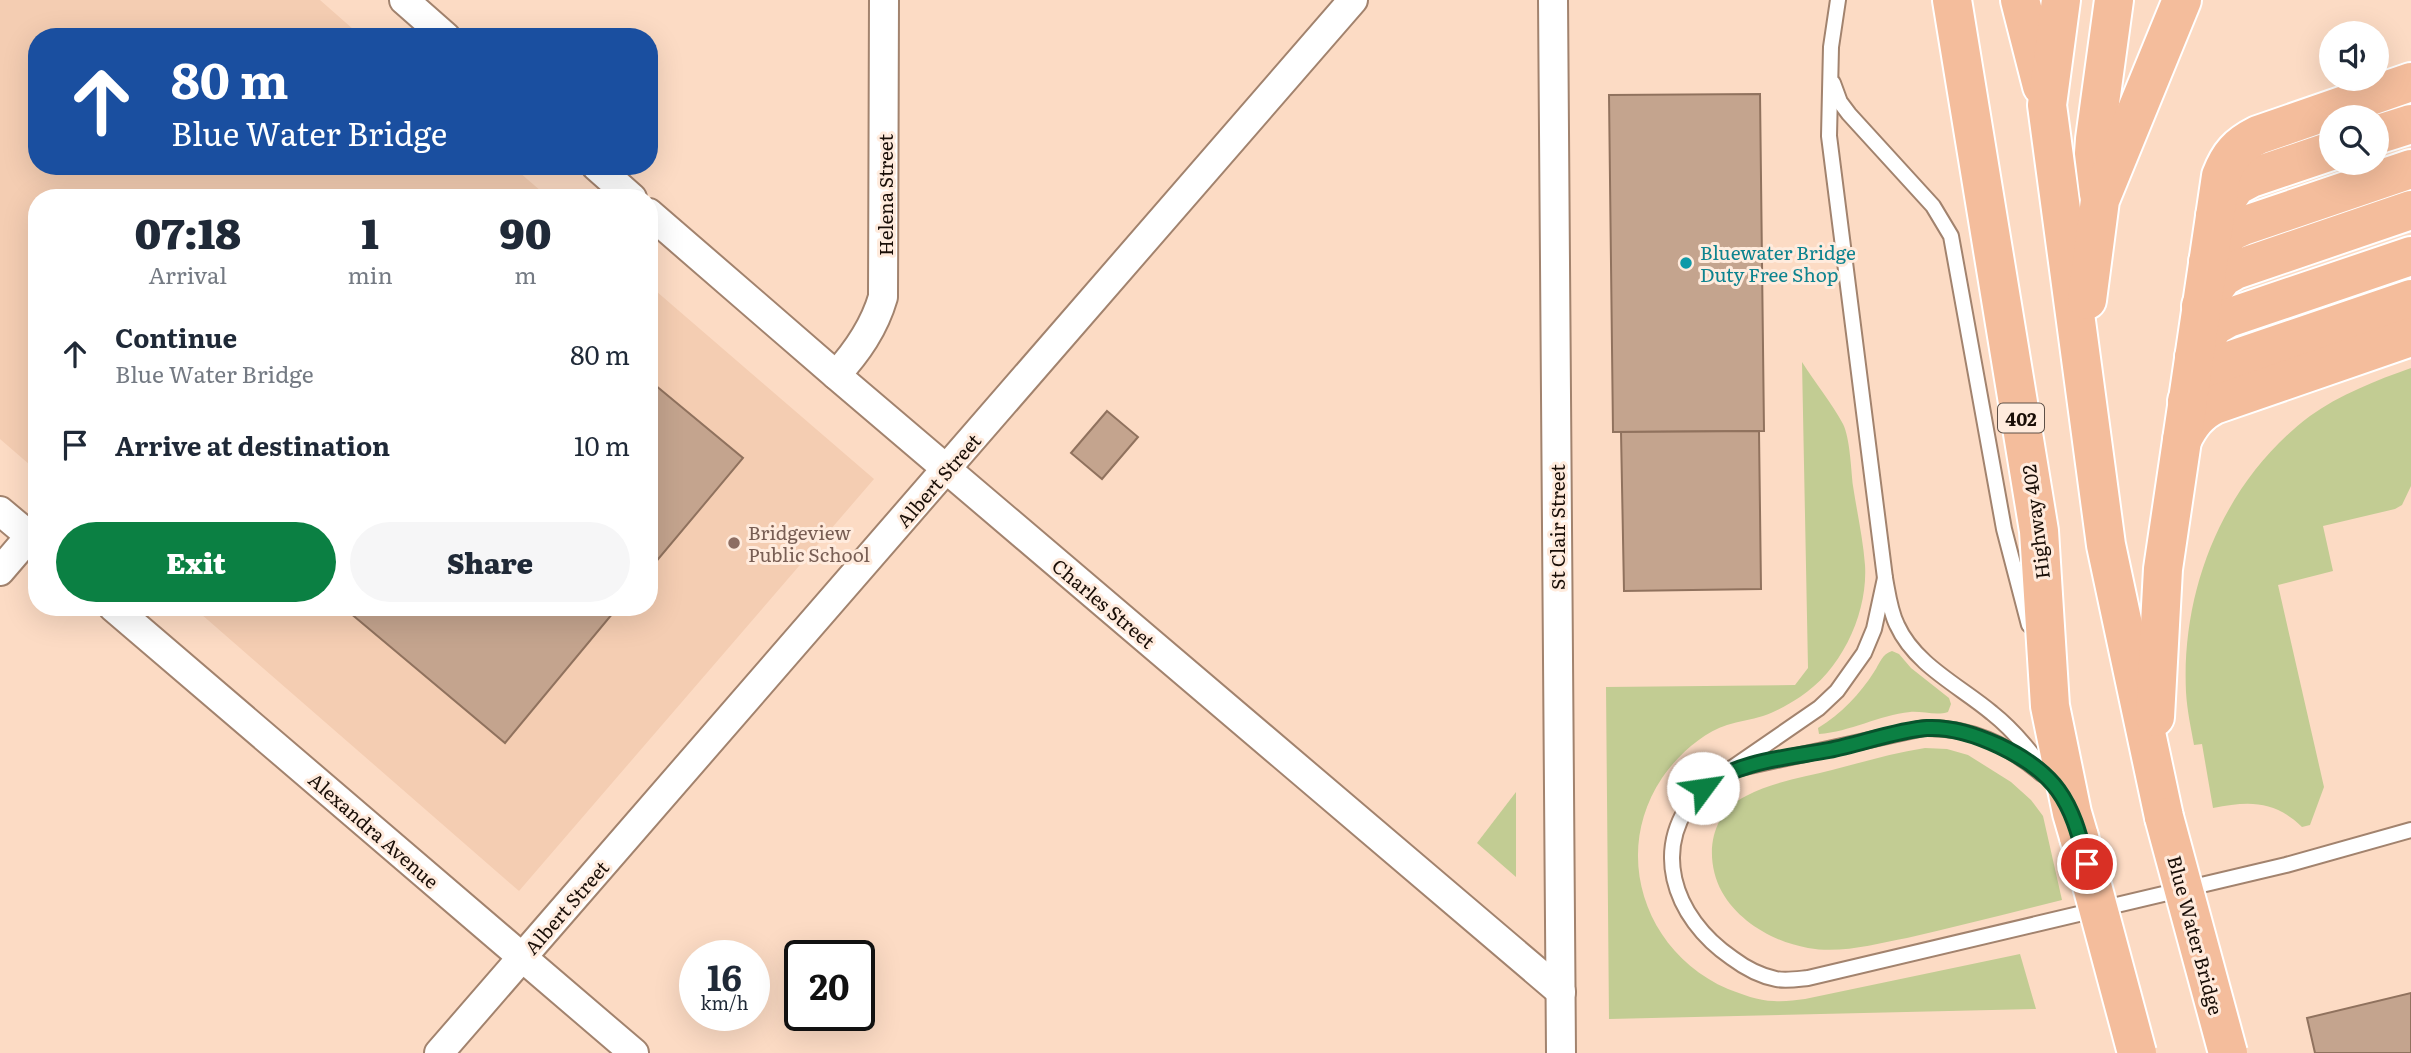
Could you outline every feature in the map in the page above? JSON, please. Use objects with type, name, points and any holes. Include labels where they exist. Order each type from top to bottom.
[{"type":"highway","name":"Highway 402","points":[[1952,0],[2039,531],[2050,706],[2069,813]]},
{"type":"highway","points":[[2020,0],[2047,105],[2106,545],[2152,772]]},
{"type":"highway","points":[[2033,50],[2032,20],[2035,0]]},
{"type":"highway","points":[[2047,105],[2061,0]]},
{"type":"highway","points":[[2060,203],[2087,0]]},
{"type":"highway","points":[[2100,200],[2095,166],[2095,139],[2114,0]]},
{"type":"highway","points":[[2120,152],[2140,0]]},
{"type":"highway","points":[[2159,57],[2166,0]]},
{"type":"highway","points":[[2080,350],[2100,200],[2182,0]]},
{"type":"highway","points":[[2152,772],[2163,569],[2221,176],[2228,159],[2240,144],[2258,135],[2411,82]]},
{"type":"highway","points":[[2389,131],[2411,124]]},
{"type":"highway","points":[[2214,216],[2236,186],[2251,178],[2319,155]]},
{"type":"highway","points":[[2208,262],[2230,232],[2243,226],[2411,169]]},
{"type":"highway","points":[[2201,306],[2223,277],[2235,270],[2411,210]]},
{"type":"highway","points":[[2194,357],[2214,326],[2228,318],[2411,256]]},
{"type":"highway","points":[[2187,401],[2206,373],[2220,364],[2411,299]]},
{"type":"highway","points":[[2182,440],[2201,411],[2214,405],[2411,337]]},
{"type":"highway","name":"Blue Water Bridge","points":[[2152,772],[2228,1053]]},
{"type":"highway","name":"402","points":[[2069,813],[2137,1053]]},
{"type":"street","points":[[404,0],[436,28]]},
{"type":"street","name":"Helena Street","points":[[836,375],[865,340],[878,315],[883,298],[884,0]]},
{"type":"street","name":"Albert Street","points":[[439,1053],[1353,0]]},
{"type":"street","name":"St Clair Street","points":[[1553,0],[1561,1053]]},
{"type":"street","points":[[606,175],[622,189]]},
{"type":"street","name":"Charles Street","points":[[658,221],[1561,992]]},
{"type":"street","points":[[0,511],[28,535]]},
{"type":"street","points":[[0,571],[28,544]]},
{"type":"street","name":"Alexandra Avenue","points":[[124,616],[634,1053]]},
{"type":"lane","points":[[1838,0],[1831,47],[1829,136],[1891,611],[1907,643],[1923,660],[2008,727],[2032,752],[2069,813]]},
{"type":"lane","points":[[1830,75],[1844,108],[1933,206],[1951,236],[2004,529],[2050,706]]},
{"type":"lane","points":[[1885,578],[1874,629],[1864,653],[1837,691],[1819,708],[1715,779],[1691,800],[1682,815],[1672,848],[1674,882],[1693,920],[1719,950],[1738,963],[1776,979],[1808,978],[2286,865],[2411,830]]},
{"type":"lane","points":[[1715,779],[1751,765],[1924,728],[1950,728],[1997,744],[2039,772],[2069,813]]},
{"type":"shaded area","points":[[0,0],[320,0],[352,28],[28,28],[28,175],[522,175],[539,189],[28,189],[28,463],[0,439]]},
{"type":"shaded area","name":"Bridgeview Public School","points":[[658,293],[874,479],[519,891],[203,616],[658,616]]},
{"type":"green space","points":[[1802,362],[1839,416],[1847,437],[1865,565],[1865,583],[1857,621],[1840,656],[1815,686],[1773,712],[1727,725],[1708,734],[1691,746],[1668,770],[1647,807],[1639,838],[1639,869],[1645,898],[1657,926],[1676,952],[1699,973],[1728,989],[1750,997],[1778,1001],[1805,999],[2020,954],[2036,1009],[1609,1019],[1606,687],[1795,685],[1808,668]]},
{"type":"green space","points":[[2411,368],[2411,486],[2402,505],[2323,526],[2333,571],[2278,585],[2324,787],[2310,825],[2302,827],[2281,812],[2260,805],[2238,804],[2213,808],[2202,744],[2194,745],[2188,712],[2186,653],[2191,614],[2214,539],[2232,504],[2254,471],[2280,442],[2310,416],[2333,401]]},
{"type":"green space","points":[[1892,651],[1899,654],[1911,668],[1949,698],[1951,704],[1948,712],[1898,714],[1819,734],[1818,728],[1856,696],[1883,657]]},
{"type":"green space","points":[[1925,748],[1947,749],[1968,755],[2011,782],[2031,800],[2043,816],[2062,900],[1907,938],[1833,950],[1808,948],[1770,936],[1738,913],[1729,903],[1716,879],[1712,852],[1717,826],[1734,804],[1777,783]]},
{"type":"green space","points":[[1516,792],[1516,877],[1477,843]]},
{"type":"building","name":"Bluewater Bridge Duty Free Shop","points":[[1760,94],[1764,431],[1613,432],[1609,95]]},
{"type":"building","name":"Bridgeview Public School","points":[[658,387],[743,458],[658,559]]},
{"type":"building","points":[[1107,411],[1138,437],[1102,479],[1071,453]]},
{"type":"building","points":[[1759,431],[1761,589],[1624,591],[1621,432]]},
{"type":"building","points":[[354,616],[611,616],[505,743]]},
{"type":"building","points":[[2411,993],[2411,1053],[2315,1053],[2307,1018]]},
{"type":"place","name":"Bluewater Bridge Duty Free Shop","points":[[1686,263]]},
{"type":"place","name":"Bridgeview Public School","points":[[734,543]]},
{"type":"route","points":[[1703,788],[1715,779],[1751,765],[1924,728],[1950,728],[1997,744],[2039,772],[2057,788],[2072,813],[2087,864]]}]
